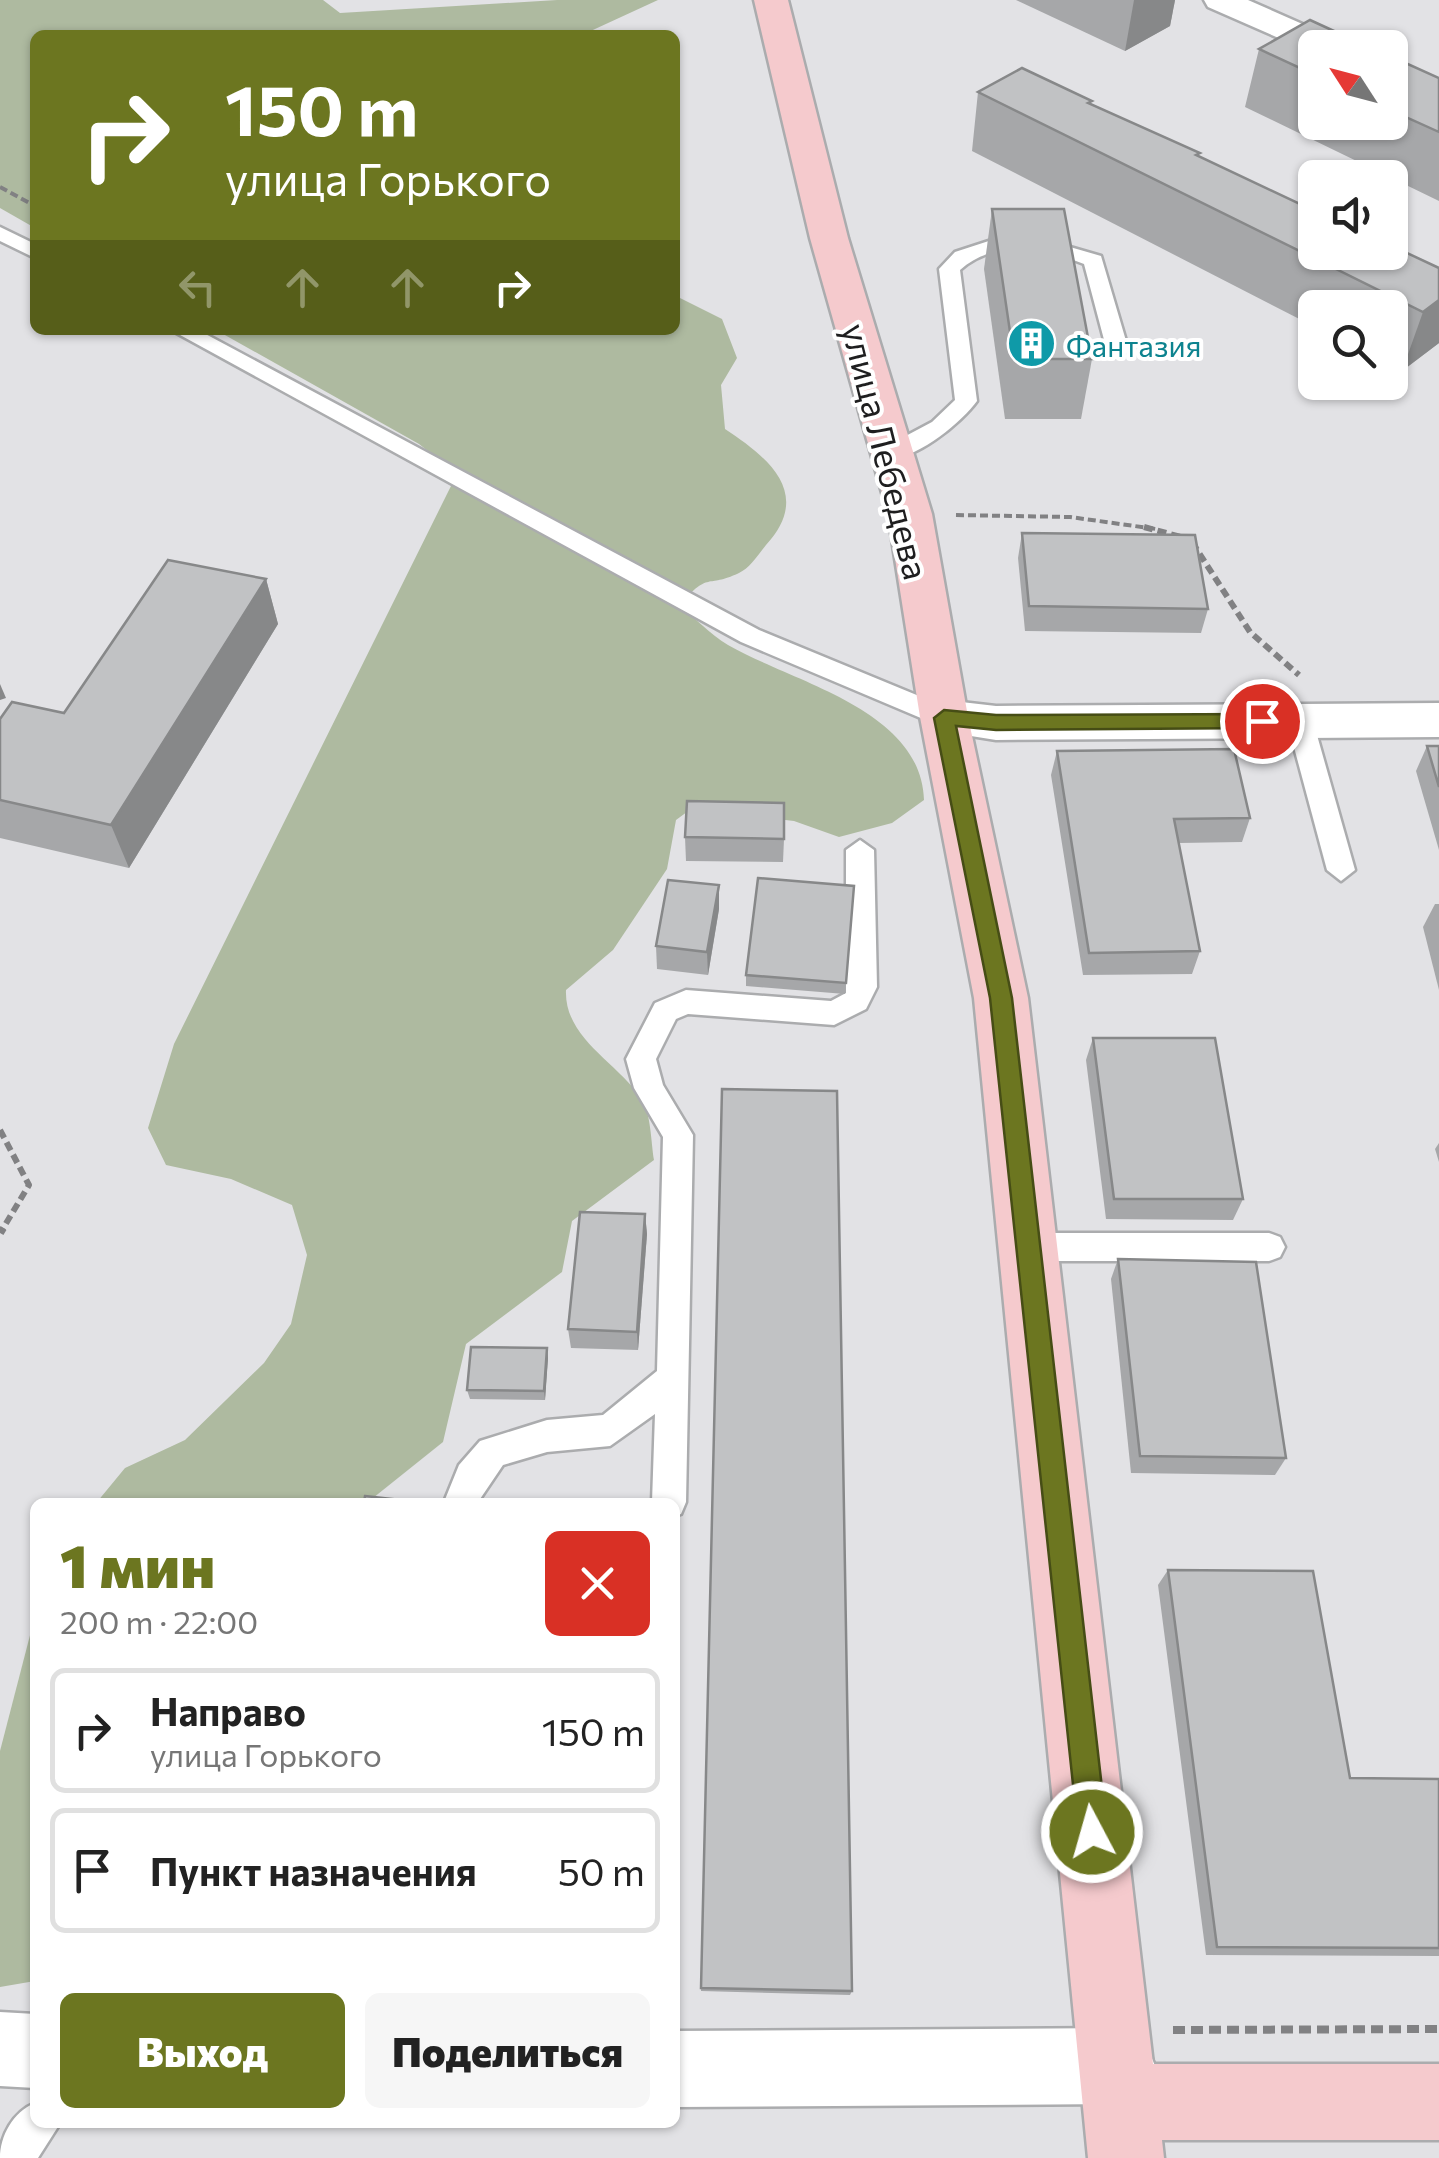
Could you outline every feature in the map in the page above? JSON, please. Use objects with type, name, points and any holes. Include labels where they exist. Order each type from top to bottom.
[{"type":"street","name":"улица Лебедева","points":[[771,0],[829,238],[910,514],[944,718],[1001,998],[1132,2089]]},
{"type":"street","points":[[1220,0],[1298,34]]},
{"type":"street","points":[[944,718],[996,722],[1439,720]]},
{"type":"street","points":[[0,2050],[30,2051]]},
{"type":"street","points":[[680,2069],[1439,2102]]},
{"type":"lane","points":[[0,233],[30,249]]},
{"type":"lane","points":[[893,452],[940,428],[956,416],[966,401],[949,269],[960,256],[981,246],[1060,244],[1094,260],[1118,351]]},
{"type":"lane","points":[[191,335],[750,636],[944,718]]},
{"type":"lane","points":[[1300,721],[1341,870]]},
{"type":"lane","points":[[669,1498],[678,1135],[649,1088],[641,1059],[665,1011],[686,1002],[834,1013],[856,1000],[863,988],[860,850]]},
{"type":"lane","points":[[1030,1246],[1269,1247]]},
{"type":"lane","points":[[462,1498],[470,1477],[492,1452],[547,1436],[610,1430],[673,1378]]},
{"type":"lane","points":[[11,2158],[35,2128]]},
{"type":"path","points":[[0,187],[30,203]]},
{"type":"path","points":[[910,514],[1094,519],[1150,526],[1191,540],[1216,569],[1235,609],[1260,644],[1370,720]]},
{"type":"path","points":[[0,1130],[29,1184],[0,1233]]},
{"type":"path","points":[[1132,2089],[1439,2028]]},
{"type":"green space","points":[[0,0],[323,0],[340,13],[557,0],[658,0],[593,30],[30,30],[30,225],[0,208]]},
{"type":"green space","points":[[680,298],[722,319],[737,358],[721,385],[725,429],[770,465],[780,479],[786,509],[780,527],[746,568],[728,578],[703,584],[679,605],[728,645],[850,703],[878,721],[901,743],[917,769],[924,800],[892,823],[839,837],[794,821],[691,809],[676,820],[667,869],[613,950],[566,990],[568,1007],[583,1036],[641,1098],[649,1119],[654,1160],[572,1221],[562,1272],[466,1344],[443,1442],[373,1498],[100,1498],[125,1468],[185,1440],[264,1363],[291,1324],[307,1255],[292,1205],[231,1179],[166,1165],[148,1128],[174,1044],[451,486],[443,463],[419,444],[225,335],[680,335]]},
{"type":"green space","points":[[30,1635],[30,1982],[0,1987],[0,1751]]},
{"type":"building","points":[[1310,20],[1332,30],[1298,30],[1298,67],[1259,49]]},
{"type":"building","points":[[1408,64],[1439,78],[1439,132],[1408,118]]},
{"type":"building","points":[[1022,68],[1092,101],[1088,103],[1200,153],[1196,155],[1298,203],[1298,250],[978,92]]},
{"type":"building","points":[[992,209],[1064,209],[1092,359],[1014,359]]},
{"type":"building","points":[[1408,253],[1439,268],[1439,300],[1423,312],[1408,305],[1408,290],[1378,290],[1338,270],[1408,270]]},
{"type":"building","points":[[1022,533],[1195,535],[1208,609],[1029,606]]},
{"type":"building","points":[[168,560],[266,579],[111,825],[0,800],[0,719],[12,702],[64,713]]},
{"type":"building","points":[[1427,746],[1439,746],[1439,787]]},
{"type":"building","points":[[1234,749],[1250,818],[1174,819],[1200,951],[1089,953],[1057,751]]},
{"type":"building","points":[[687,801],[784,803],[784,839],[685,837]]},
{"type":"building","points":[[758,878],[854,886],[846,983],[746,975]]},
{"type":"building","points":[[668,880],[719,885],[707,952],[656,946]]},
{"type":"building","points":[[1093,1038],[1215,1038],[1243,1199],[1114,1199]]},
{"type":"building","points":[[722,1089],[837,1091],[852,1991],[701,1988]]},
{"type":"building","points":[[580,1212],[645,1214],[637,1332],[568,1329]]},
{"type":"building","points":[[1118,1259],[1256,1262],[1286,1458],[1140,1456]]},
{"type":"building","points":[[471,1347],[547,1348],[544,1391],[467,1390]]},
{"type":"building","points":[[1168,1570],[1313,1571],[1350,1778],[1439,1779],[1439,1948],[1217,1947]]},
{"type":"place","name":"Фантазия","points":[[1031,344]]},
{"type":"route","points":[[1092,1832],[1001,998],[944,718],[996,722],[1262,721]]}]
